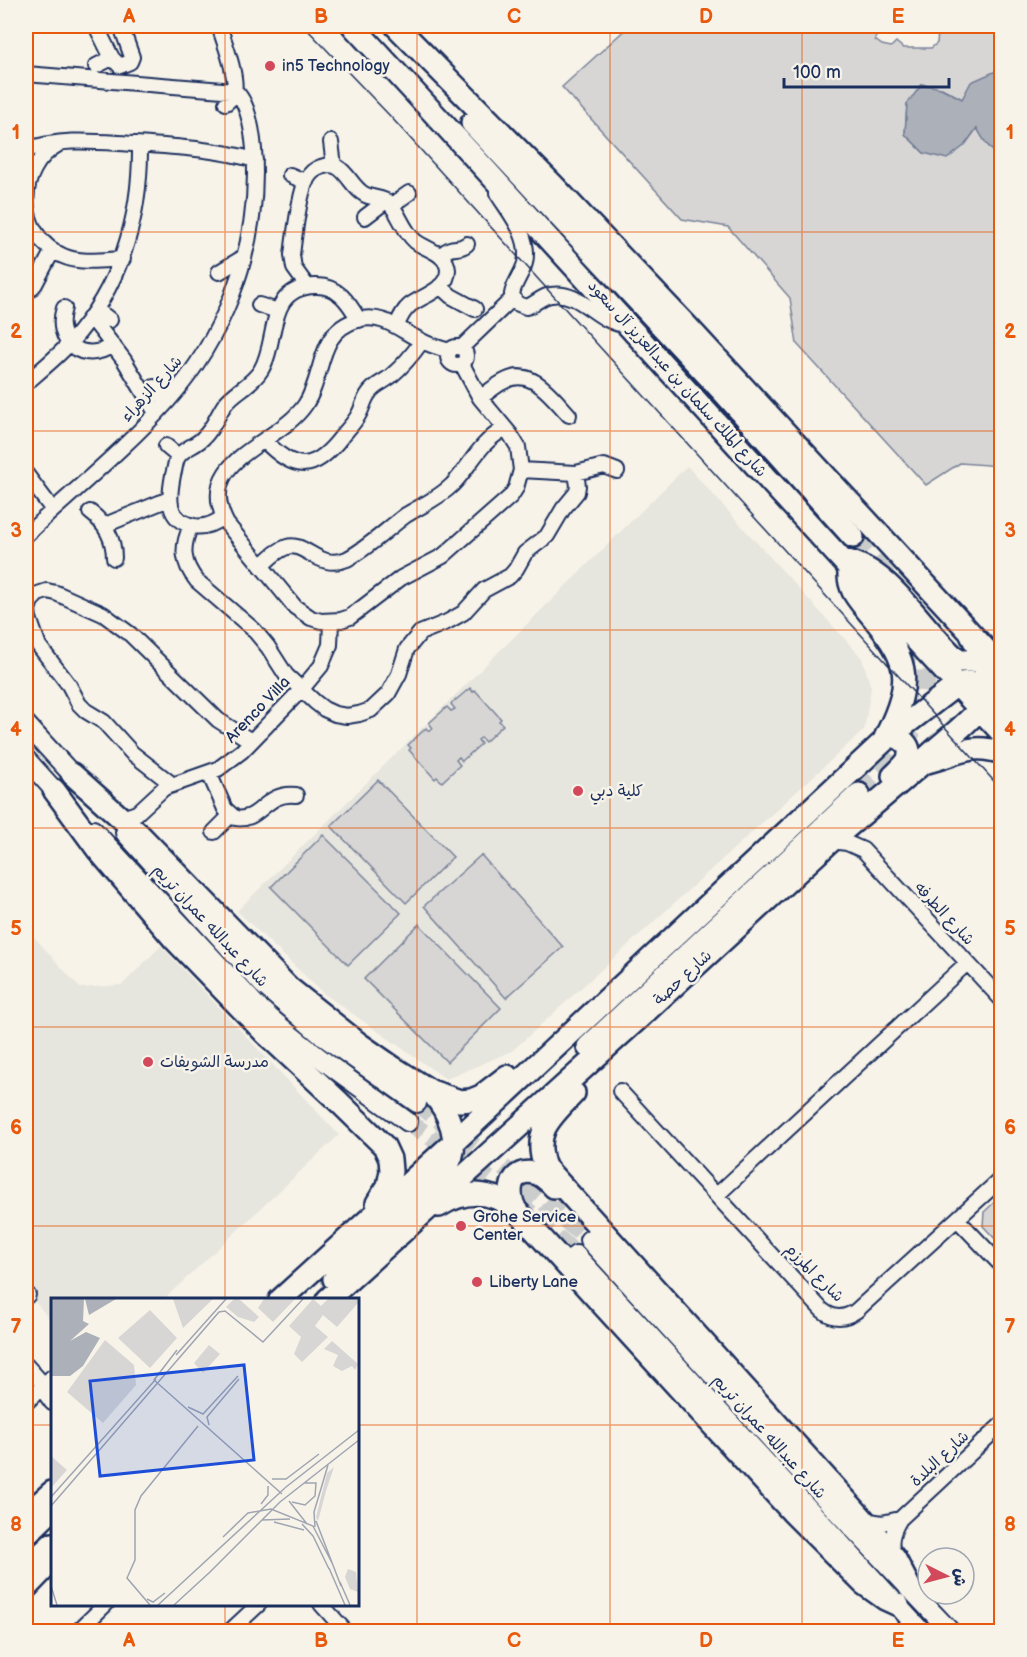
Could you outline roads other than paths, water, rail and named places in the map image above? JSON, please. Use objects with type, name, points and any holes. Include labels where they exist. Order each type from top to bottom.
[{"type":"main road","name":"شارع الملك سلمان بن عبدالعزيز آل سعود","points":[[353,26],[483,165],[999,730]]},
{"type":"main road","points":[[396,26],[593,226],[975,641],[1002,667]]},
{"type":"main road","points":[[411,41],[454,103],[726,394],[853,537]]},
{"type":"main road","points":[[887,738],[901,699],[904,683],[902,663],[892,641],[851,589],[845,564],[862,565],[873,571],[960,661],[971,661],[976,656],[975,641]]},
{"type":"main road","points":[[975,641],[985,673],[985,694],[980,708]]},
{"type":"main road","points":[[282,1298],[361,1224],[453,1143],[887,738],[958,684],[972,682],[985,686],[1002,704],[994,707],[991,712],[999,730]]},
{"type":"main road","name":"شارع حصة","points":[[330,1298],[639,1018],[831,841],[866,804],[923,763],[980,708]]},
{"type":"main road","name":"شارع عبدالله عمران تريم","points":[[26,724],[263,985],[321,1035],[424,1097]]},
{"type":"main road","points":[[510,1134],[528,1106],[608,1027],[882,788],[909,757],[906,742],[896,736],[887,738]]},
{"type":"main road","points":[[923,763],[966,749],[982,748],[1002,753]]},
{"type":"main road","name":"شارع عبدالله عمران تريم","points":[[26,759],[275,1022],[310,1052],[408,1122]]},
{"type":"main road","points":[[72,774],[140,835],[289,988],[424,1097],[441,1102],[448,1115],[453,1143],[446,1168],[337,1274],[329,1298]]},
{"type":"main road","points":[[54,790],[98,850],[174,939],[265,1033],[384,1146],[390,1159],[391,1171],[388,1186],[361,1224]]},
{"type":"main road","points":[[639,1018],[616,1051],[545,1126],[540,1154],[545,1167],[864,1520],[895,1559],[910,1588]]},
{"type":"main road","points":[[424,1097],[471,1100],[482,1096],[525,1064],[542,1060]]},
{"type":"main road","points":[[516,1210],[511,1200],[511,1186],[515,1179],[527,1172],[542,1175],[566,1198],[576,1202]]},
{"type":"main road","points":[[416,1220],[448,1200],[472,1193],[493,1196],[507,1202],[800,1520],[864,1584],[898,1605]]},
{"type":"main road","name":"شارع عبدالله عمران تريم","points":[[589,1240],[951,1632]]},
{"type":"main road","name":"شارع عبدالله عمران تريم","points":[[576,1255],[922,1632]]},
{"type":"main road","points":[[26,1515],[51,1493]]},
{"type":"main road","points":[[26,1535],[51,1511]]},
{"type":"main road","points":[[26,1568],[51,1545]]},
{"type":"main road","points":[[26,1588],[51,1562]]},
{"type":"street","points":[[96,26],[112,58],[120,66],[130,62],[132,57],[121,26]]},
{"type":"street","name":"شارع الزهراء","points":[[26,535],[167,402],[195,366],[201,344],[229,304],[244,257],[253,209],[255,160],[246,111],[239,95],[232,90],[231,70],[219,26]]},
{"type":"street","points":[[96,66],[112,58]]},
{"type":"street","points":[[26,74],[232,90],[233,96],[226,104]]},
{"type":"street","points":[[26,150],[66,141],[92,148],[147,145],[213,150],[255,160]]},
{"type":"street","points":[[66,141],[56,146],[39,161],[28,182],[27,213],[34,230],[53,250],[77,260],[123,259]]},
{"type":"street","points":[[331,142],[334,166]]},
{"type":"street","points":[[147,145],[163,158]]},
{"type":"street","points":[[31,383],[70,343],[123,259],[147,145]]},
{"type":"street","points":[[307,286],[294,268],[292,255],[306,182],[314,170],[327,165],[334,166],[347,174],[364,194],[389,203],[413,239],[446,262],[448,271],[446,279],[440,286],[409,306],[401,315],[397,325]]},
{"type":"street","points":[[483,165],[491,185],[520,228],[524,238],[525,264],[513,290],[516,302]]},
{"type":"street","points":[[290,175],[306,182]]},
{"type":"street","points":[[365,217],[409,193]]},
{"type":"street","points":[[417,259],[451,248],[463,248],[467,244]]},
{"type":"street","points":[[26,294],[35,284],[53,250]]},
{"type":"street","points":[[219,273],[244,257]]},
{"type":"street","points":[[223,517],[208,526],[191,525],[176,515],[169,499],[169,490],[178,456],[201,441],[226,404],[255,379],[267,357],[278,311],[289,295],[307,286],[321,286],[334,290],[346,298],[359,320]]},
{"type":"street","points":[[440,286],[451,296],[475,309]]},
{"type":"street","points":[[516,302],[530,306],[545,296],[567,295],[609,322],[627,325]]},
{"type":"street","points":[[460,354],[516,302]]},
{"type":"street","points":[[259,304],[278,311]]},
{"type":"street","points":[[64,308],[62,327],[70,343],[77,349],[96,353],[113,345]]},
{"type":"street","points":[[86,319],[110,320]]},
{"type":"street","points":[[86,319],[113,345],[156,413]]},
{"type":"street","points":[[379,319],[397,325],[422,341],[460,354],[480,398],[518,447],[521,470],[519,479],[511,496],[443,556],[401,578],[350,617],[331,622],[311,618],[295,607],[223,517],[219,488],[226,471],[239,457],[289,423],[305,405],[316,384],[323,351],[334,334],[341,328],[359,320],[379,319]]},
{"type":"street","points":[[264,440],[287,461],[299,464],[322,459],[331,451],[356,418],[370,391],[399,369],[422,341]]},
{"type":"street","points":[[480,398],[504,381],[512,378],[528,378],[542,386],[569,415]]},
{"type":"street","points":[[154,387],[167,402]]},
{"type":"street","points":[[261,566],[279,550],[292,546],[329,562],[347,558],[406,515],[445,491],[460,476],[479,449],[505,428]]},
{"type":"street","points":[[166,446],[178,456]]},
{"type":"street","points":[[521,470],[576,473],[604,466],[617,471]]},
{"type":"street","points":[[191,525],[183,550],[189,572],[261,638],[286,675],[302,690],[324,709],[347,716],[370,710],[380,703],[394,684],[407,649],[420,633],[463,613],[484,590],[510,576],[525,553],[547,536],[563,509],[577,492],[579,486],[576,473]]},
{"type":"street","points":[[26,474],[53,510]]},
{"type":"street","points":[[105,525],[169,499]]},
{"type":"street","points":[[90,512],[105,525],[112,541],[114,558]]},
{"type":"street","points":[[140,835],[142,821],[172,786],[132,753],[104,722],[79,704],[69,685],[42,652],[33,633],[28,610],[31,601],[38,594],[47,591],[56,593],[117,623],[218,720],[251,741]]},
{"type":"street","name":"Arenco Villa","points":[[122,818],[137,813],[162,789],[191,777],[209,773],[227,764],[302,690],[326,656],[330,645],[331,622]]},
{"type":"street","points":[[209,773],[230,816],[235,818],[246,819],[278,796],[296,795]]},
{"type":"street","points":[[863,850],[859,835],[866,804]]},
{"type":"street","points":[[214,832],[230,816]]},
{"type":"street","points":[[831,841],[848,843],[863,850]]},
{"type":"street","name":"شارع الطرفه","points":[[863,850],[1002,1000]]},
{"type":"street","points":[[717,1195],[967,963]]},
{"type":"street","name":"شارع المرزم","points":[[620,1091],[822,1310],[835,1317],[849,1316],[856,1311],[1002,1178]]},
{"type":"street","points":[[957,1218],[1002,1266]]},
{"type":"street","points":[[26,1365],[50,1383]]},
{"type":"street","points":[[26,1403],[50,1383]]},
{"type":"street","points":[[50,1383],[44,1392],[51,1402]]},
{"type":"street","name":"شارع البلدة","points":[[900,1519],[1002,1424]]},
{"type":"street","points":[[864,1520],[882,1523],[900,1519]]},
{"type":"street","points":[[895,1559],[891,1540],[894,1528],[900,1519]]},
{"type":"street","points":[[77,1632],[105,1606]]},
{"type":"street","points":[[229,1632],[258,1606]]},
{"type":"street","points":[[322,1606],[346,1632]]},
{"type":"tunnel","points":[[853,537],[889,581]]},
{"type":"tunnel","points":[[859,794],[904,742],[921,706],[924,662],[919,637]]},
{"type":"tunnel","points":[[417,1103],[505,1169],[589,1240]]},
{"type":"tunnel","points":[[408,1122],[495,1184],[576,1255]]},
{"type":"tram line","points":[[304,26],[390,116],[1002,790]]},
{"type":"place","name":"in5 Technology","points":[[270,66]]},
{"type":"place","name":"كلية دبي","points":[[578,791]]},
{"type":"place","name":"مدرسة الشويفات","points":[[148,1062]]},
{"type":"place","name":"Grohe Service Center","points":[[461,1226]]},
{"type":"place","name":"Liberty Lane","points":[[477,1282]]}]
